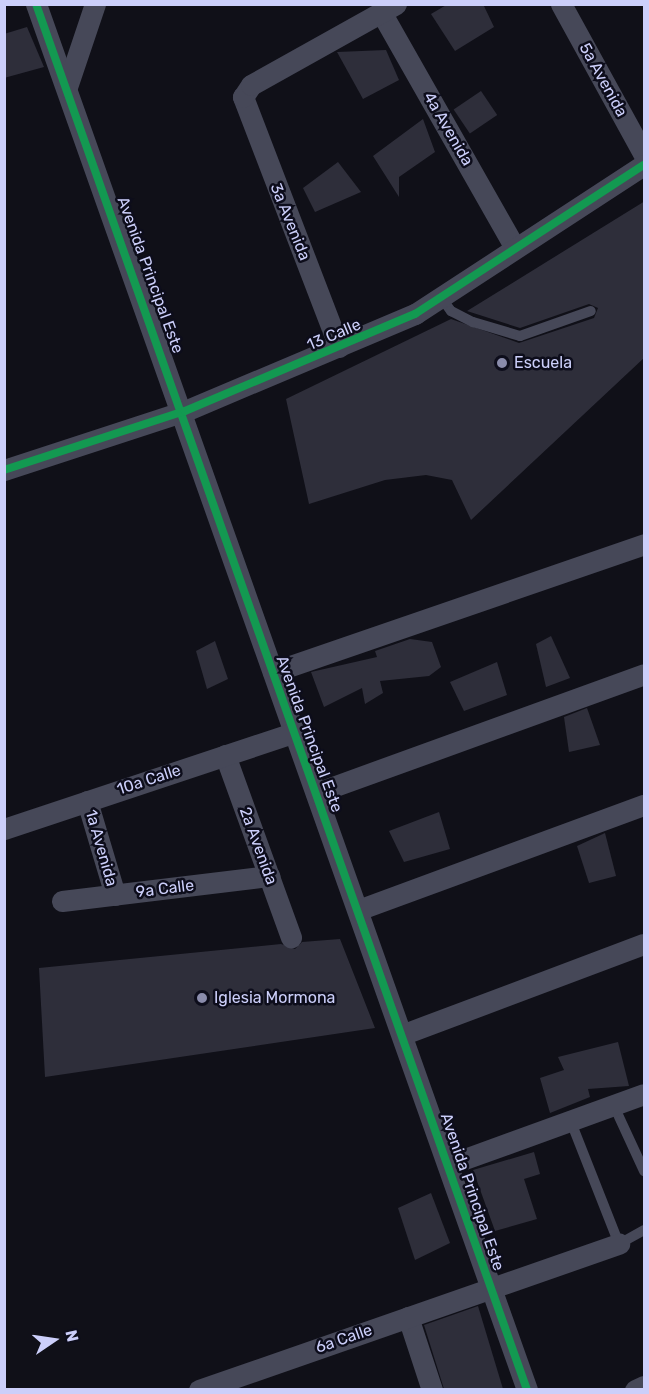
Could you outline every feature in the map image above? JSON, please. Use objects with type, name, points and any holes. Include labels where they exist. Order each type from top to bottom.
[{"type":"street","name":"Avenida Principal Este","points":[[36,4],[184,411],[294,732],[404,1034],[490,1288],[527,1389]]},
{"type":"street","points":[[67,87],[94,4]]},
{"type":"street","name":"5a Avenida","points":[[561,4],[645,155]]},
{"type":"street","name":"3a Avenida","points":[[339,347],[243,97],[251,85],[388,8]]},
{"type":"street","name":"4a Avenida","points":[[388,8],[514,246]]},
{"type":"street","name":"13 Calle","points":[[4,470],[184,411],[339,347],[443,300],[514,246],[645,165]]},
{"type":"street","points":[[273,672],[645,544]]},
{"type":"street","points":[[316,793],[645,674]]},
{"type":"street","name":"10a Calle","points":[[4,829],[294,732]]},
{"type":"street","name":"2a Avenida","points":[[225,755],[291,937]]},
{"type":"street","name":"1a Avenida","points":[[87,801],[115,895]]},
{"type":"street","points":[[358,910],[645,804]]},
{"type":"street","name":"9a Calle","points":[[62,901],[269,876]]},
{"type":"street","points":[[404,1034],[645,944]]},
{"type":"street","points":[[448,1166],[645,1094]]},
{"type":"street","name":"6a Calle","points":[[199,1389],[619,1244]]},
{"type":"street","points":[[408,1317],[432,1389]]},
{"type":"street","points":[[634,1389],[645,1386]]},
{"type":"lane","points":[[443,300],[451,311],[473,322],[520,336],[591,311]]},
{"type":"lane","points":[[614,1106],[645,1171]]},
{"type":"lane","points":[[571,1122],[619,1244],[645,1230]]},
{"type":"building","points":[[448,4],[483,4],[494,27],[455,51],[431,14]]},
{"type":"building","points":[[27,27],[44,67],[4,78],[4,34]]},
{"type":"building","points":[[386,50],[399,80],[363,99],[337,52]]},
{"type":"building","points":[[481,91],[497,115],[470,133],[454,109]]},
{"type":"building","points":[[423,119],[435,152],[399,177],[399,197],[373,156]]},
{"type":"building","points":[[338,162],[361,192],[315,212],[303,188]]},
{"type":"building","name":"Escuela","points":[[645,201],[645,357],[471,520],[452,480],[426,475],[385,480],[309,504],[286,399],[451,319],[519,343],[594,318],[598,308],[589,304],[520,328],[467,311]]},
{"type":"building","points":[[551,636],[570,678],[546,687],[536,644]]},
{"type":"building","points":[[410,639],[432,642],[441,667],[429,676],[380,681],[383,693],[365,704],[362,688],[324,707],[311,672],[377,657],[375,651]]},
{"type":"building","points":[[215,641],[228,679],[207,689],[196,651]]},
{"type":"building","points":[[497,662],[507,695],[464,711],[450,682]]},
{"type":"building","points":[[587,708],[600,745],[569,752],[564,717]]},
{"type":"building","points":[[439,812],[450,849],[404,862],[389,831]]},
{"type":"building","points":[[605,833],[616,876],[589,883],[577,846]]},
{"type":"building","name":"Iglesia Mormona","points":[[340,939],[375,1028],[45,1077],[39,968],[281,944],[295,949],[302,942]]},
{"type":"building","points":[[618,1042],[629,1086],[588,1089],[590,1097],[550,1113],[540,1078],[564,1070],[558,1057]]},
{"type":"building","points":[[534,1152],[540,1174],[524,1179],[537,1219],[495,1231],[473,1170]]},
{"type":"building","points":[[431,1193],[450,1243],[415,1260],[398,1208]]},
{"type":"building","points":[[478,1306],[503,1389],[444,1389],[424,1325]]},
{"type":"cycle path","points":[[36,4],[527,1390]]},
{"type":"cycle path","points":[[4,470],[185,411],[415,314],[644,165]]},
{"type":"place","name":"Escuela","points":[[502,363]]},
{"type":"place","name":"Iglesia Mormona","points":[[202,998]]}]
